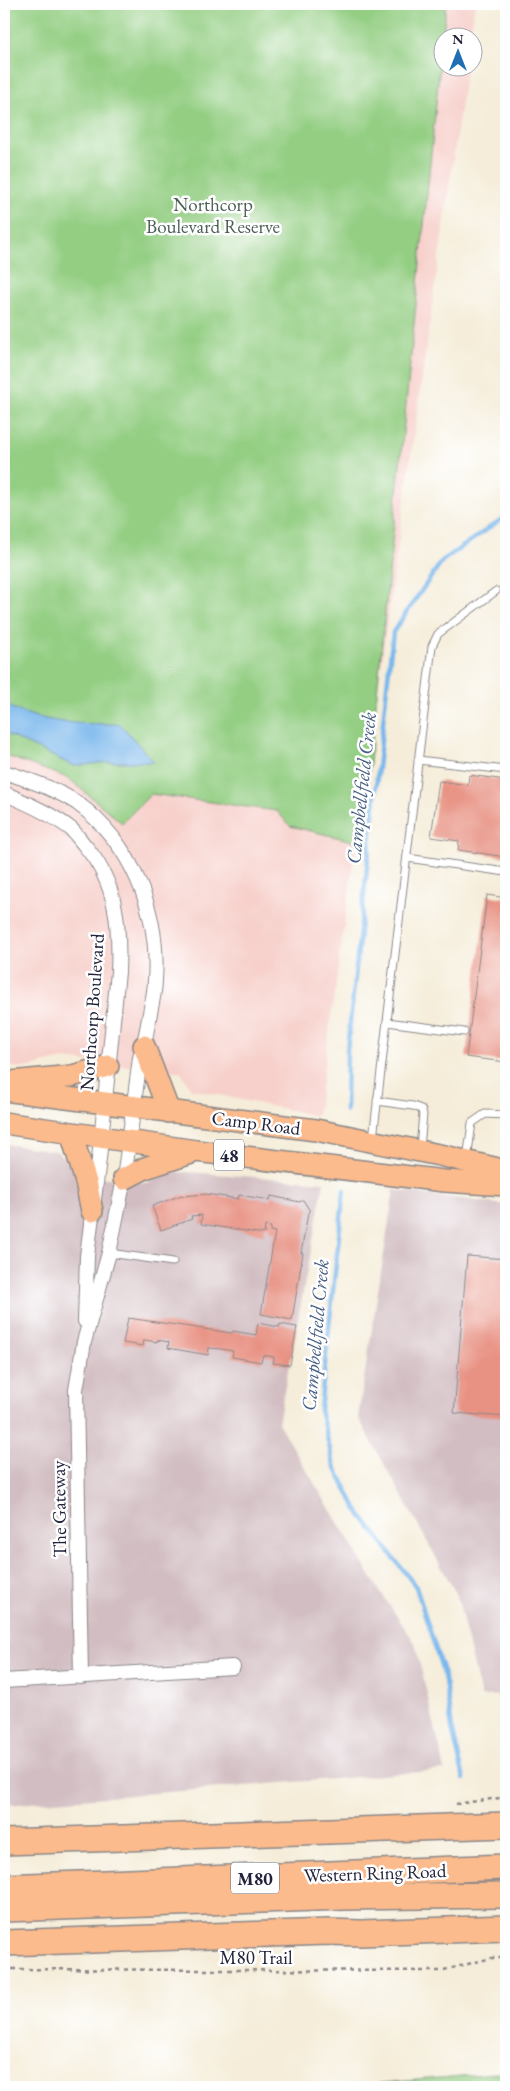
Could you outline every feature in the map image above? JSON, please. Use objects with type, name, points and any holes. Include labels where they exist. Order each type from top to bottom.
[{"type":"highway","points":[[4,1842],[506,1825]]},
{"type":"highway","name":"Western Ring Road","points":[[4,1888],[506,1867]]},
{"type":"highway","name":"Western Ring Road","points":[[4,1909],[345,1897],[506,1896]]},
{"type":"highway","points":[[4,1943],[319,1932],[361,1933],[506,1928]]},
{"type":"highway","points":[[4,1957],[334,1943],[361,1933]]},
{"type":"main road","points":[[144,1046],[169,1112]]},
{"type":"main road","points":[[4,1082],[64,1078],[108,1066]]},
{"type":"main road","name":"Camp Road","points":[[4,1090],[316,1130],[506,1171]]},
{"type":"main road","name":"Camp Road","points":[[4,1123],[196,1151],[444,1181],[506,1185]]},
{"type":"main road","points":[[71,1133],[86,1182],[92,1211]]},
{"type":"main road","points":[[124,1179],[145,1168],[196,1151]]},
{"type":"street","points":[[4,772],[50,790],[76,803],[98,821],[132,865],[149,908],[155,953],[155,980],[144,1046],[140,1058],[129,1141]]},
{"type":"street","name":"Northcorp Boulevard","points":[[4,793],[28,804],[71,830],[99,863],[116,908],[119,943],[118,972],[101,1138]]},
{"type":"street","name":"The Gateway","points":[[84,1342],[87,1256],[101,1138]]},
{"type":"street","name":"The Gateway","points":[[82,1677],[76,1390],[84,1342],[109,1253],[124,1179],[129,1141]]},
{"type":"street","points":[[4,1681],[233,1668]]},
{"type":"lane","points":[[373,1141],[432,646],[438,634],[496,591]]},
{"type":"lane","points":[[418,760],[506,770]]},
{"type":"lane","points":[[407,858],[506,872]]},
{"type":"lane","points":[[387,1022],[464,1032]]},
{"type":"lane","points":[[378,1102],[413,1106],[421,1109],[423,1114],[420,1151]]},
{"type":"lane","points":[[466,1162],[472,1123],[485,1114],[506,1115]]},
{"type":"lane","points":[[109,1253],[173,1262]]},
{"type":"path","points":[[456,1804],[506,1797]]},
{"type":"path","name":"M80 Trail","points":[[4,1969],[440,1972],[492,1958],[506,1958]]},
{"type":"shaded area","name":"Northcorp Boulevard Reserve","points":[[4,4],[475,4],[471,28],[432,28],[432,78],[465,78],[317,1116],[191,1089],[181,1072],[63,1059],[25,1068],[4,1066]]},
{"type":"shaded area","points":[[4,1144],[56,1151],[71,1163],[77,1174],[147,1183],[169,1173],[187,1172],[324,1182],[278,1423],[377,1587],[415,1643],[445,1770],[4,1805]]},
{"type":"shaded area","points":[[394,1190],[506,1205],[506,1695],[481,1696],[457,1595],[358,1417]]},
{"type":"green space","name":"Northcorp Boulevard Reserve","points":[[4,4],[446,4],[444,28],[432,28],[432,78],[439,78],[362,843],[290,826],[277,811],[151,794],[122,823],[68,778],[4,755]]},
{"type":"green space","points":[[506,2072],[506,2087],[338,2087]]},
{"type":"water","points":[[4,704],[32,716],[60,722],[120,724],[154,762],[110,762],[74,766],[4,733]]},
{"type":"building","points":[[469,775],[506,780],[506,857],[458,850],[459,841],[431,837],[439,781],[468,785]]},
{"type":"building","points":[[487,895],[506,898],[506,1062],[466,1057]]},
{"type":"building","points":[[206,1194],[238,1199],[239,1195],[270,1200],[271,1196],[300,1202],[303,1200],[310,1211],[308,1213],[301,1253],[303,1253],[292,1320],[261,1314],[275,1232],[270,1231],[271,1227],[265,1226],[264,1234],[201,1224],[202,1215],[191,1216],[192,1219],[161,1230],[152,1206],[182,1195]]},
{"type":"building","points":[[467,1256],[506,1259],[506,1417],[454,1413]]},
{"type":"building","points":[[128,1318],[256,1335],[258,1323],[279,1327],[280,1324],[297,1327],[290,1365],[273,1363],[274,1357],[263,1355],[261,1362],[232,1357],[233,1351],[221,1349],[209,1348],[208,1355],[168,1348],[169,1342],[157,1340],[157,1342],[144,1340],[143,1346],[123,1343]]},
{"type":"waterway","name":"Campbellfield Creek","points":[[346,1111],[347,1050],[393,632],[442,561],[506,516]]},
{"type":"waterway","name":"Campbellfield Creek","points":[[344,1190],[320,1410],[334,1465],[357,1510],[416,1587],[444,1675],[452,1728],[464,1779]]}]
